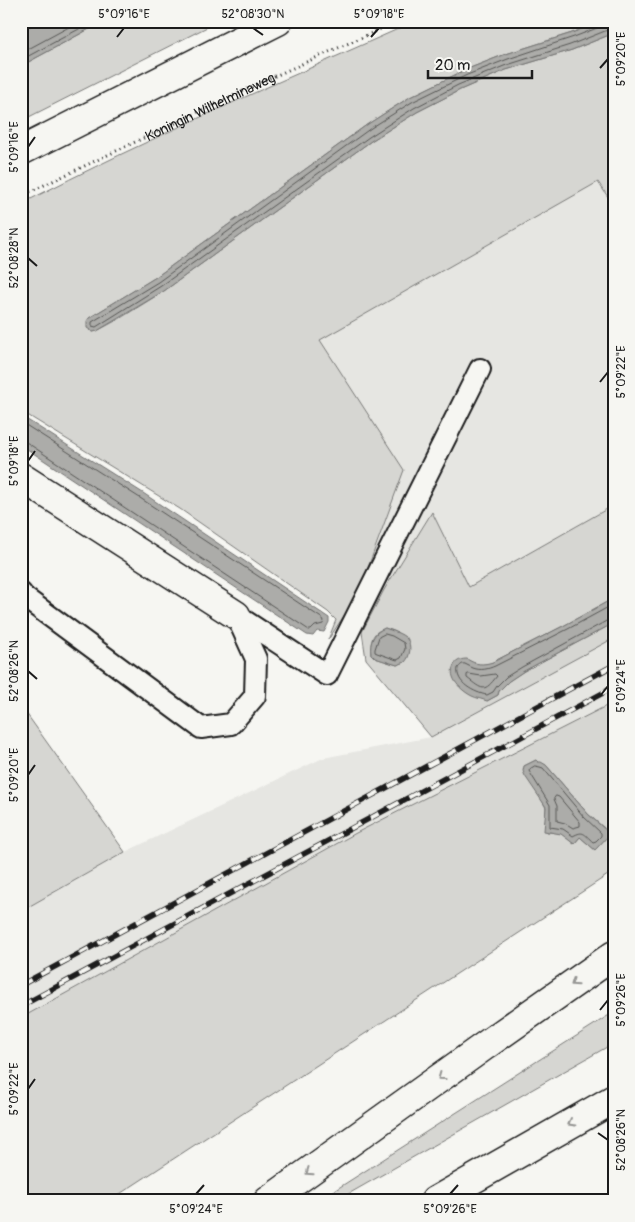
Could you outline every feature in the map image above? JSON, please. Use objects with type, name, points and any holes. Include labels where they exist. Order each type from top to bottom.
[{"type":"main road","points":[[21,151],[278,21]]},
{"type":"main road","points":[[21,477],[236,615]]},
{"type":"main road","points":[[268,1201],[614,956]]},
{"type":"main road","points":[[435,1201],[614,1099]]},
{"type":"lane","points":[[236,615],[327,675],[480,369]]},
{"type":"lane","points":[[21,593],[201,728],[231,724],[255,696],[256,659],[236,615]]},
{"type":"path","name":"Koningin Wilhelminaweg","points":[[21,196],[268,79],[400,21]]},
{"type":"shaded area","points":[[104,21],[219,21],[21,121],[21,66]]},
{"type":"shaded area","points":[[416,21],[601,21],[465,70],[410,97],[368,124],[156,277],[89,318],[93,332],[97,331],[164,291],[371,141],[417,112],[460,90],[506,70],[572,50],[614,33],[614,206],[598,182],[320,340],[404,470],[360,589],[328,640],[336,620],[328,612],[180,509],[21,411],[21,204],[168,132]]},
{"type":"shaded area","points":[[598,181],[614,206],[614,505],[469,587],[432,512],[384,590],[362,632],[341,619],[353,602],[319,340]]},
{"type":"shaded area","points":[[614,505],[614,598],[493,662],[476,664],[470,661],[487,701],[498,695],[499,691],[509,681],[524,671],[614,623],[614,638],[431,737],[366,659],[362,632],[384,590],[432,512],[469,587]],"holes":[[[385,628],[408,639],[405,662],[397,665],[375,658],[371,654],[372,639],[375,634]]]},
{"type":"shaded area","points":[[614,638],[614,702],[356,833],[21,1018],[21,911],[125,852],[323,758],[431,737]]},
{"type":"shaded area","points":[[614,702],[614,871],[109,1201],[21,1201],[21,1018],[356,833]],"holes":[[[536,760],[546,765],[588,814],[610,833],[595,850],[580,837],[574,844],[561,833],[547,832],[545,823],[546,808],[524,766]]]},
{"type":"shaded area","points":[[21,706],[125,852],[21,911]]},
{"type":"shaded area","points":[[614,1012],[614,1043],[336,1201],[318,1201]]},
{"type":"water","points":[[40,21],[104,21],[21,66],[21,31]]},
{"type":"water","points":[[601,21],[614,21],[614,33],[572,50],[506,70],[460,90],[417,112],[371,141],[164,291],[97,331],[93,332],[87,328],[89,318],[156,277],[368,124],[410,97],[465,70]]},
{"type":"water","points":[[21,416],[143,493],[329,618],[324,632],[317,631],[313,636],[307,635],[21,445]]},
{"type":"water","points":[[614,598],[614,623],[524,671],[509,681],[499,691],[498,695],[487,701],[468,694],[457,684],[452,675],[454,665],[458,661],[467,659],[480,664],[493,662]]},
{"type":"water","points":[[385,628],[397,632],[409,642],[410,651],[405,662],[397,665],[375,658],[371,654],[373,638]]},
{"type":"water","points":[[536,760],[546,765],[588,814],[610,834],[595,850],[580,837],[574,844],[561,834],[544,831],[546,807],[523,771],[524,766]]},
{"type":"railway","points":[[21,985],[614,665]]},
{"type":"railway","points":[[21,1006],[614,687]]}]
